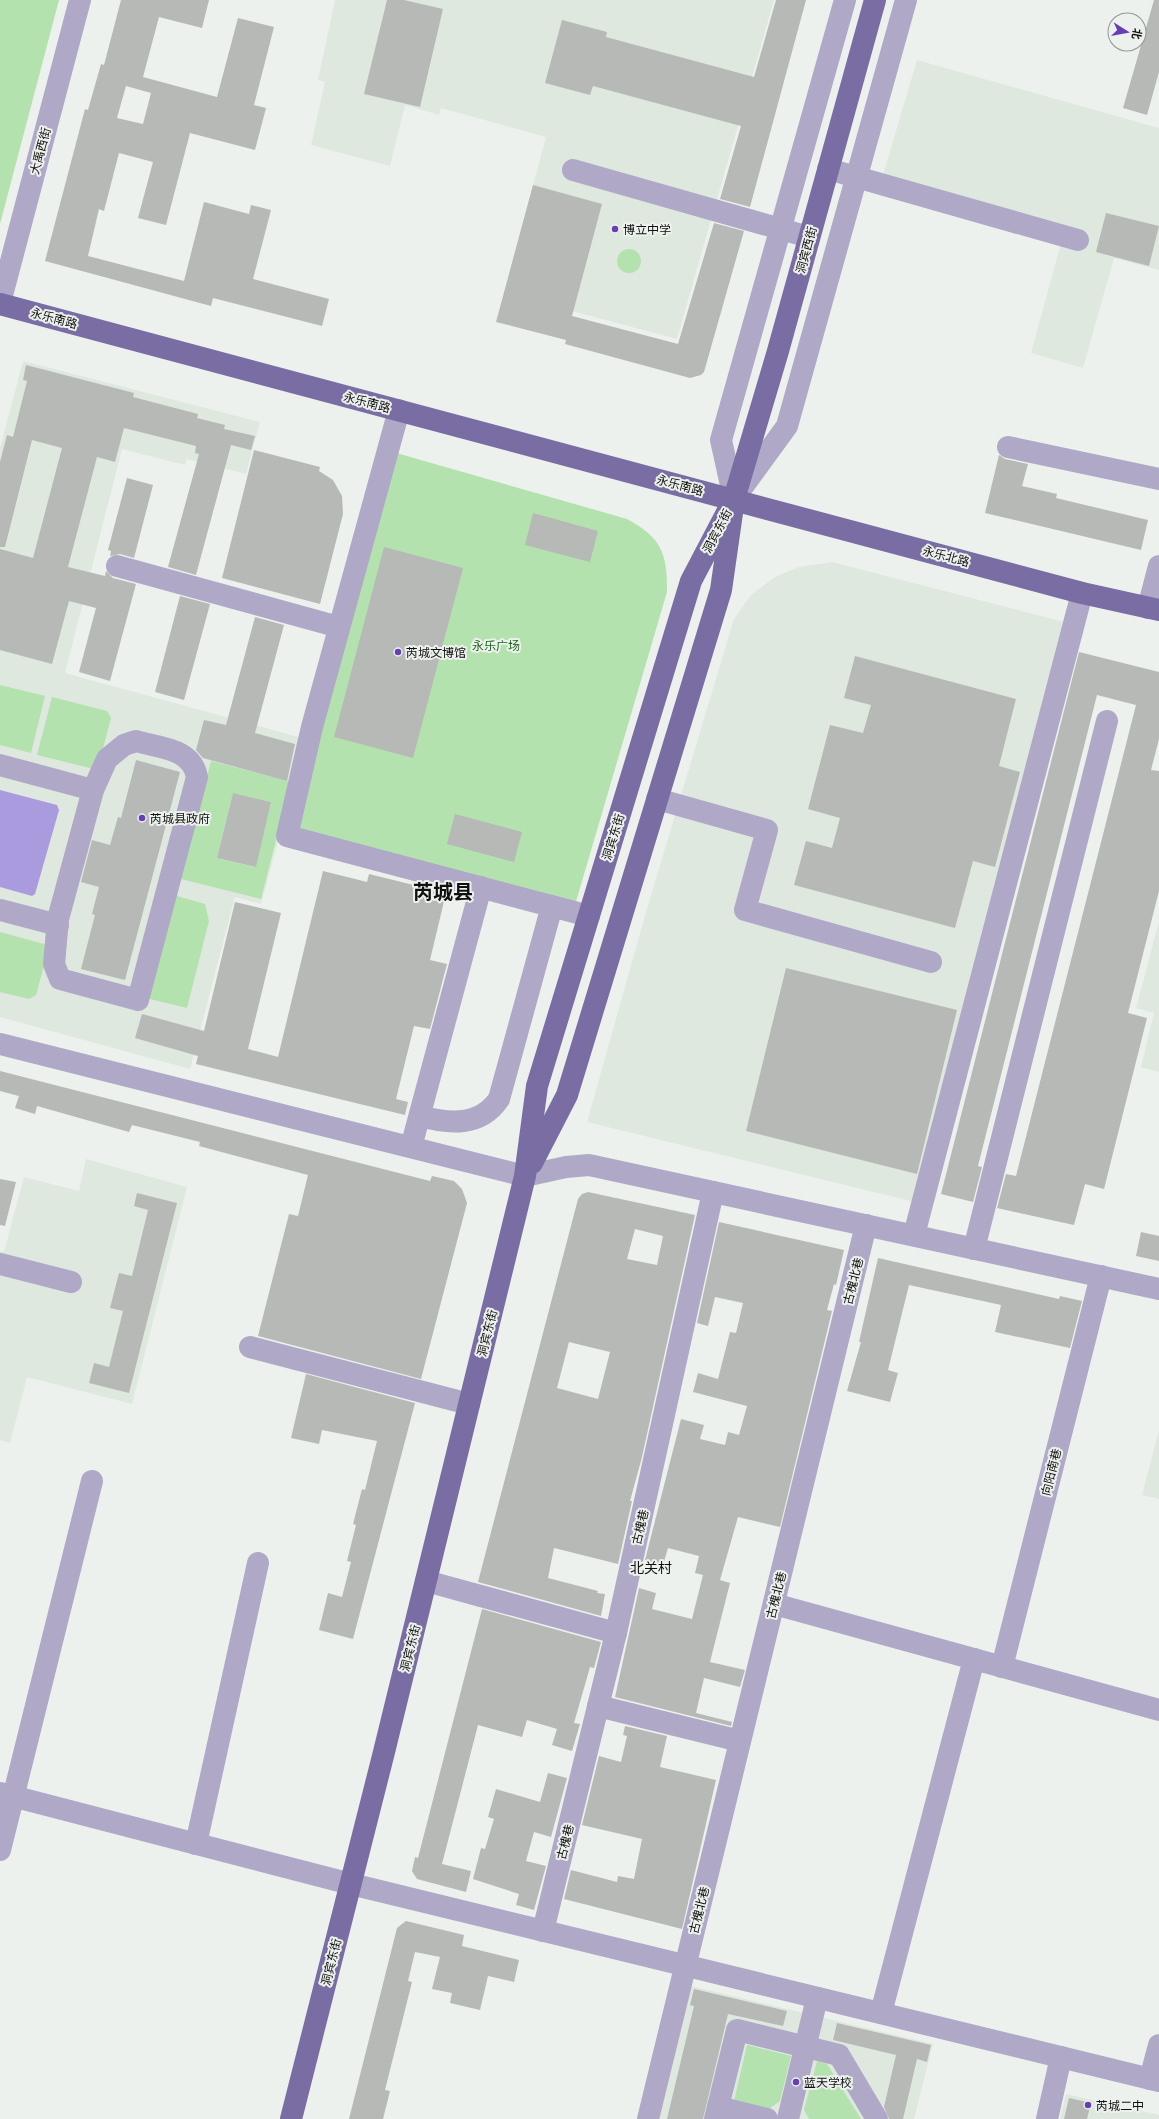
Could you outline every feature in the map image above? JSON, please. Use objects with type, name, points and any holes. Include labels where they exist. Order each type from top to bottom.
[{"type":"main road","name":"洞宾西街","points":[[734,499],[810,237],[875,0]]},
{"type":"main road","name":"永乐南路","points":[[0,303],[734,499]]},
{"type":"main road","name":"永乐北路","points":[[734,499],[1082,593],[1154,609]]},
{"type":"main road","name":"洞宾东街","points":[[525,1176],[567,1095],[721,590],[734,499]]},
{"type":"main road","name":"洞宾东街","points":[[291,2119],[426,1582],[525,1176],[537,1086],[692,581],[734,499]]},
{"type":"street","name":"大禹西街","points":[[0,303],[80,0]]},
{"type":"street","points":[[734,499],[721,440],[845,0]]},
{"type":"street","points":[[734,499],[787,426],[906,0]]},
{"type":"street","points":[[573,170],[810,237]]},
{"type":"street","points":[[828,170],[1078,240]]},
{"type":"street","points":[[399,410],[312,727],[287,836],[589,916]]},
{"type":"street","points":[[1008,447],[1159,480]]},
{"type":"street","points":[[117,566],[339,627]]},
{"type":"street","points":[[1154,609],[1159,566]]},
{"type":"street","points":[[914,1235],[1082,593]]},
{"type":"street","points":[[974,1248],[1107,721]]},
{"type":"street","points":[[136,741],[184,754],[190,760],[197,777],[138,1000],[60,979],[54,964],[58,925],[93,790],[108,759],[124,745],[136,741]]},
{"type":"street","points":[[0,766],[93,790]]},
{"type":"street","points":[[657,799],[767,830],[745,910],[931,962]]},
{"type":"street","points":[[411,1147],[481,887]]},
{"type":"street","points":[[420,1116],[438,1121],[463,1122],[473,1120],[488,1112],[499,1099],[552,906]]},
{"type":"street","points":[[0,910],[58,925]]},
{"type":"street","points":[[0,1044],[525,1176],[566,1167],[589,1165],[1159,1289]]},
{"type":"street","name":"古槐巷","points":[[543,1931],[616,1633],[713,1192]]},
{"type":"street","name":"古槐北巷","points":[[648,2119],[866,1225]]},
{"type":"street","points":[[0,1264],[71,1282]]},
{"type":"street","name":"向阳南巷","points":[[1002,1667],[1101,1276]]},
{"type":"street","points":[[250,1347],[470,1404]]},
{"type":"street","points":[[0,1850],[6,1795],[92,1481]]},
{"type":"street","points":[[196,1844],[258,1563]]},
{"type":"street","points":[[426,1582],[616,1633]]},
{"type":"street","points":[[774,1604],[1159,1710]]},
{"type":"street","points":[[881,2013],[974,1659]]},
{"type":"street","points":[[598,1706],[740,1741]]},
{"type":"street","points":[[6,1795],[350,1884],[1154,2080],[1159,2045]]},
{"type":"street","points":[[788,2119],[818,1998]]},
{"type":"street","points":[[767,2119],[716,2113],[737,2030],[839,2055],[877,2119]]},
{"type":"street","points":[[1047,2119],[1061,2057]]},
{"type":"shaded area","name":"博立中学","points":[[335,0],[774,0],[677,339],[504,293],[546,137],[441,108],[439,115],[405,105],[390,166],[311,145],[325,82],[318,80]]},
{"type":"shaded area","points":[[917,60],[1159,128],[1159,270],[1114,258],[1083,368],[1031,353],[1061,243],[878,192]]},
{"type":"shaded area","name":"芮城县政府","points":[[23,361],[260,422],[246,474],[187,459],[185,465],[122,449],[65,673],[306,739],[261,904],[235,897],[190,1069],[0,1017],[0,448]]},
{"type":"shaded area","points":[[832,562],[1064,622],[915,1202],[587,1122],[646,912],[734,619],[751,595],[775,577],[799,567]]},
{"type":"shaded area","points":[[0,790],[57,805],[59,810],[35,894],[32,896],[0,887]]},
{"type":"shaded area","points":[[1159,921],[1159,1072],[1141,1067],[1154,1013],[1136,1008]]},
{"type":"shaded area","points":[[86,1159],[187,1187],[132,1404],[27,1377],[10,1443],[0,1440],[0,1251],[4,1252],[24,1177],[79,1191]]},
{"type":"shaded area","points":[[1159,1430],[1159,1499],[1142,1495]]},
{"type":"shaded area","name":"蓝天学校","points":[[691,1986],[933,2044],[914,2119],[659,2119]]},
{"type":"shaded area","name":"芮城二中","points":[[1066,2094],[1159,2115],[1159,2119],[1060,2119]]},
{"type":"green space","points":[[0,0],[59,0],[0,224]]},
{"type":"green space","points":[[629,249],[637,253],[641,261],[637,269],[629,273],[621,269],[617,261],[621,253]]},
{"type":"green space","name":"永乐广场","points":[[393,452],[627,519],[639,526],[655,540],[664,557],[667,592],[575,905],[293,832]]},
{"type":"green space","points":[[0,685],[45,696],[31,753],[0,745]]},
{"type":"green space","points":[[52,697],[107,711],[111,718],[99,764],[94,769],[37,755]]},
{"type":"green space","points":[[211,761],[291,782],[261,899],[181,879]],"holes":[[[233,793],[271,802],[255,867],[217,858]]]},
{"type":"green space","points":[[177,896],[205,904],[209,921],[187,1008],[150,999],[147,994],[173,897]]},
{"type":"green space","points":[[0,932],[44,944],[48,951],[36,995],[29,999],[0,992]]},
{"type":"green space","points":[[747,2045],[791,2056],[780,2101],[769,2109],[734,2101]]},
{"type":"green space","points":[[817,2061],[827,2064],[861,2119],[809,2119],[804,2110]]},
{"type":"building","points":[[121,0],[209,0],[202,28],[159,17],[143,77],[217,97],[238,18],[274,27],[254,105],[266,108],[255,150],[190,133],[166,225],[138,218],[153,162],[119,153],[104,211],[99,209],[88,256],[184,281],[204,202],[249,214],[251,205],[271,210],[253,279],[329,299],[322,326],[213,298],[211,306],[45,261],[85,109],[88,110],[101,64],[104,65]],"holes":[[[126,86],[151,93],[143,124],[117,118]]]},
{"type":"building","points":[[387,0],[404,0],[443,9],[420,107],[364,94]]},
{"type":"building","points":[[776,0],[806,0],[750,207],[720,199],[741,126],[593,86],[590,95],[545,83],[562,20],[607,32],[606,37],[754,77]]},
{"type":"building","points":[[1154,0],[1159,0],[1159,72],[1147,115],[1123,108],[1139,52],[1147,52],[1147,24]]},
{"type":"building","points":[[533,185],[602,204],[572,316],[678,344],[714,223],[744,231],[704,372],[701,375],[690,378],[565,344],[566,340],[496,322]]},
{"type":"building","points":[[1106,213],[1159,226],[1149,266],[1096,252]]},
{"type":"building","points":[[26,365],[134,393],[133,397],[198,414],[197,418],[225,425],[224,429],[255,436],[251,450],[231,445],[196,575],[168,567],[199,454],[195,453],[196,446],[124,428],[115,462],[97,457],[68,567],[105,576],[106,571],[113,578],[136,584],[110,681],[79,672],[96,608],[69,601],[52,664],[0,650],[0,549],[33,558],[62,448],[32,440],[5,547],[0,547],[0,462],[7,435],[13,437],[27,381],[23,380]]},
{"type":"building","points":[[254,450],[320,467],[319,471],[333,480],[342,496],[343,514],[320,604],[222,578]]},
{"type":"building","points":[[999,455],[1005,459],[1028,464],[1022,486],[1057,494],[1056,498],[1148,520],[1141,550],[985,513]]},
{"type":"building","points":[[127,478],[153,485],[134,558],[120,554],[110,556],[111,551],[108,550]]},
{"type":"building","points":[[533,513],[598,531],[590,562],[525,545]]},
{"type":"building","name":"芮城文博馆","points":[[384,547],[463,568],[413,758],[334,737]]},
{"type":"building","points":[[180,596],[210,604],[184,700],[155,692]]},
{"type":"building","points":[[255,617],[284,625],[255,733],[295,744],[287,781],[203,758],[196,750],[204,720],[226,725]]},
{"type":"building","points":[[1079,652],[1159,672],[1159,739],[1151,770],[1159,771],[1159,891],[1128,1013],[1147,1018],[1104,1189],[1085,1184],[1074,1225],[997,1208],[1006,1174],[1016,1176],[1136,705],[1097,695],[978,1166],[982,1167],[973,1202],[941,1194]]},
{"type":"building","points":[[855,656],[1016,699],[999,766],[1020,772],[995,867],[973,861],[955,928],[794,885],[806,841],[832,848],[840,818],[808,809],[830,725],[863,733],[871,705],[844,698]]},
{"type":"building","points":[[136,760],[180,772],[125,980],[81,969],[95,915],[92,914],[99,887],[81,882],[92,840],[110,845],[118,817],[121,818]]},
{"type":"building","points":[[233,793],[271,802],[256,867],[217,858]]},
{"type":"building","points":[[455,814],[522,832],[514,862],[447,844]]},
{"type":"building","points":[[323,871],[367,882],[369,874],[446,893],[430,960],[447,964],[430,1029],[414,1026],[396,1099],[408,1102],[405,1115],[196,1064],[198,1056],[135,1038],[142,1014],[204,1031],[235,902],[281,913],[248,1049],[278,1057]]},
{"type":"building","points":[[786,968],[957,1010],[917,1174],[746,1131]]},
{"type":"building","points":[[0,1071],[430,1181],[432,1176],[454,1181],[462,1189],[467,1203],[421,1379],[258,1336],[289,1214],[298,1216],[308,1175],[199,1146],[200,1142],[132,1125],[129,1132],[37,1106],[35,1114],[15,1108],[19,1096],[0,1091]]},
{"type":"building","points":[[0,1179],[16,1182],[5,1226],[0,1225]]},
{"type":"building","points":[[588,1192],[695,1215],[642,1457],[630,1501],[632,1501],[618,1564],[554,1548],[548,1578],[605,1594],[601,1616],[478,1582],[578,1199],[582,1194]],"holes":[[[635,1229],[663,1236],[657,1265],[627,1259]],[[569,1342],[610,1352],[598,1399],[557,1388]]]},
{"type":"building","points":[[137,1193],[177,1203],[129,1393],[89,1383],[94,1363],[109,1367],[123,1311],[110,1308],[119,1273],[132,1276],[148,1210],[134,1206]]},
{"type":"building","points":[[719,1222],[844,1250],[836,1285],[834,1284],[827,1310],[832,1311],[780,1527],[738,1517],[720,1580],[730,1583],[710,1662],[745,1670],[740,1687],[704,1678],[696,1713],[732,1722],[731,1726],[615,1697],[639,1588],[656,1593],[652,1609],[692,1619],[703,1575],[695,1573],[699,1556],[668,1548],[663,1565],[645,1560],[681,1419],[704,1425],[700,1439],[725,1445],[728,1432],[739,1435],[747,1406],[693,1392],[698,1373],[718,1379],[730,1332],[736,1333],[743,1303],[715,1297],[708,1326],[697,1323]]},
{"type":"building","points":[[1141,1232],[1159,1236],[1159,1261],[1136,1256]]},
{"type":"building","points":[[878,1258],[1059,1299],[1060,1296],[1082,1301],[1070,1348],[995,1332],[1001,1305],[909,1285],[888,1370],[898,1373],[890,1402],[847,1391],[861,1342],[859,1342]]},
{"type":"building","points":[[306,1374],[415,1403],[353,1639],[319,1630],[328,1593],[342,1597],[351,1562],[347,1561],[356,1525],[353,1524],[362,1489],[365,1490],[377,1441],[322,1430],[319,1444],[291,1438]]},
{"type":"building","points":[[482,1609],[601,1642],[594,1668],[590,1667],[574,1723],[580,1724],[572,1751],[552,1745],[557,1729],[527,1720],[522,1737],[478,1725],[442,1864],[471,1871],[466,1892],[417,1879],[412,1871],[415,1857],[418,1858]]},
{"type":"building","points":[[625,1726],[667,1736],[660,1767],[716,1780],[682,1929],[564,1899],[571,1870],[617,1882],[618,1876],[634,1879],[642,1839],[582,1825],[599,1756],[621,1762],[627,1736],[623,1735]]},
{"type":"building","points":[[548,1773],[567,1778],[551,1837],[534,1832],[526,1861],[546,1866],[534,1910],[516,1905],[519,1894],[473,1879],[481,1848],[485,1849],[494,1819],[488,1817],[496,1789],[540,1802]]},
{"type":"building","points":[[406,1921],[464,1935],[462,1946],[519,1960],[514,1982],[488,1976],[480,2010],[450,2003],[452,1993],[432,1989],[440,1957],[415,1952],[408,1981],[412,1982],[385,2090],[390,2091],[383,2119],[349,2119],[397,1928]]},
{"type":"building","points":[[694,1989],[787,2011],[783,2026],[728,2014],[703,2119],[667,2119],[694,2006],[690,2005]]},
{"type":"building","points":[[837,2023],[931,2045],[927,2062],[917,2059],[903,2119],[889,2119],[884,2107],[896,2055],[833,2040]]},
{"type":"building","points":[[1069,2098],[1091,2103],[1087,2119],[1064,2119]]},
{"type":"place","name":"博立中学","points":[[615,229]]},
{"type":"place","name":"芮城文博馆","points":[[398,652]]},
{"type":"place","name":"芮城县政府","points":[[142,818]]},
{"type":"place","name":"蓝天学校","points":[[796,2082]]},
{"type":"place","name":"芮城二中","points":[[1088,2105]]},
{"type":"district","name":"芮城县","points":[[443,892]]},
{"type":"district","name":"北关村","points":[[651,1568]]}]
